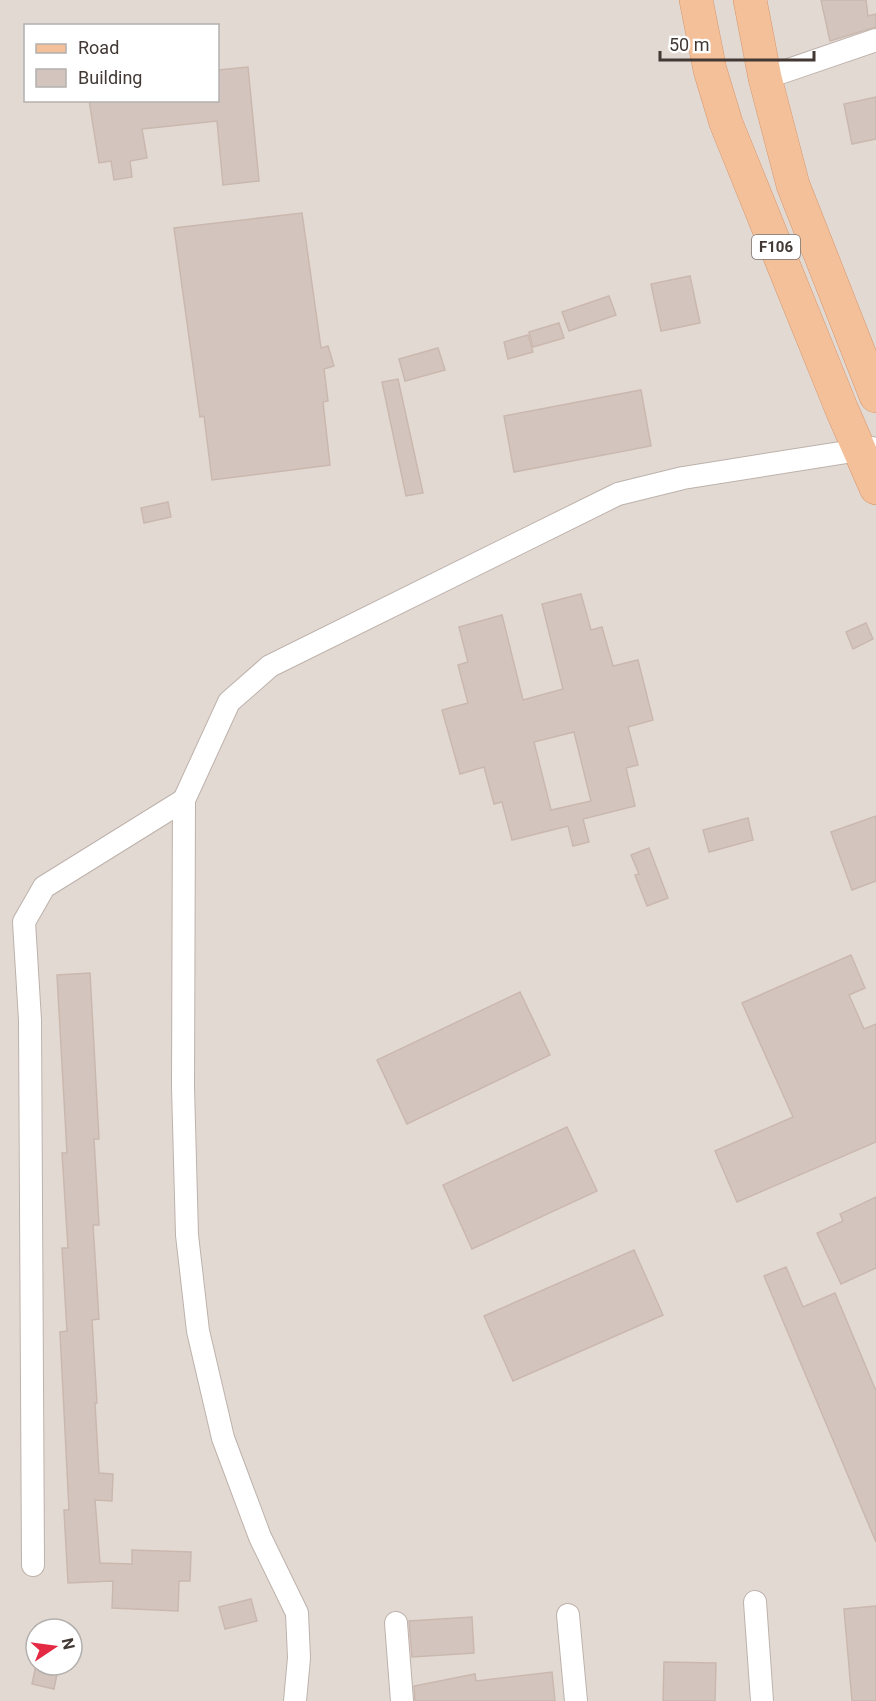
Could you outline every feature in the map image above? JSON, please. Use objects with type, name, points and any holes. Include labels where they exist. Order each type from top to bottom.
[{"type":"main road","name":"F106","points":[[696,0],[710,70],[726,123],[868,449],[876,488]]},
{"type":"main road","name":"F106","points":[[750,0],[765,78],[793,185],[876,396]]},
{"type":"street","points":[[765,78],[876,40]]},
{"type":"street","points":[[295,1701],[299,1658],[297,1613],[260,1537],[223,1438],[198,1331],[187,1235],[183,1099],[184,800],[229,702],[270,666],[618,494],[683,478],[868,449]]},
{"type":"street","points":[[33,1565],[30,1020],[24,922],[44,887],[184,800]]},
{"type":"street","points":[[755,1602],[762,1701]]},
{"type":"street","points":[[567,1615],[576,1701]]},
{"type":"street","points":[[396,1623],[402,1701]]},
{"type":"shaded area","points":[[0,0],[876,0],[876,1701],[0,1701]]},
{"type":"building","points":[[821,0],[866,0],[868,16],[876,14],[876,27],[830,41]]},
{"type":"building","points":[[248,67],[259,181],[223,185],[217,121],[142,129],[147,158],[130,161],[132,177],[114,180],[111,161],[99,163],[89,102],[219,102],[219,70]]},
{"type":"building","points":[[876,97],[876,139],[852,144],[844,104]]},
{"type":"building","points":[[302,213],[321,348],[328,346],[334,366],[324,369],[328,401],[323,402],[330,465],[212,480],[204,416],[200,417],[174,228]]},
{"type":"building","points":[[690,276],[700,323],[661,331],[651,284]]},
{"type":"building","points":[[609,296],[616,315],[569,331],[562,312]]},
{"type":"building","points":[[559,323],[564,338],[533,347],[529,332]]},
{"type":"building","points":[[528,335],[533,352],[508,359],[504,342]]},
{"type":"building","points":[[438,348],[445,370],[405,381],[399,359]]},
{"type":"building","points":[[398,379],[423,493],[406,496],[382,382]]},
{"type":"building","points":[[641,390],[651,446],[514,472],[504,416]]},
{"type":"building","points":[[168,502],[171,517],[144,523],[141,508]]},
{"type":"building","points":[[581,594],[591,630],[602,627],[613,666],[638,660],[653,720],[628,727],[638,765],[626,768],[635,806],[583,819],[589,842],[573,846],[568,826],[512,840],[502,802],[494,804],[484,767],[460,774],[442,710],[468,703],[458,665],[468,662],[459,627],[502,615],[523,700],[563,689],[542,604]],"holes":[[[574,732],[591,801],[551,810],[534,742]]]},
{"type":"building","points":[[866,623],[873,639],[853,649],[846,632]]},
{"type":"building","points":[[876,816],[876,881],[852,890],[831,832]]},
{"type":"building","points":[[748,818],[753,840],[709,852],[703,830]]},
{"type":"building","points":[[649,848],[668,898],[647,906],[635,875],[639,874],[631,855]]},
{"type":"building","points":[[851,955],[865,988],[849,995],[864,1029],[876,1024],[876,1142],[737,1202],[715,1151],[793,1117],[742,1003]]},
{"type":"building","points":[[90,973],[99,1139],[94,1139],[99,1225],[93,1225],[99,1319],[92,1320],[97,1403],[95,1403],[99,1473],[113,1474],[112,1501],[95,1500],[100,1563],[132,1564],[132,1550],[191,1552],[190,1581],[179,1581],[178,1611],[112,1608],[113,1581],[68,1583],[64,1510],[69,1510],[60,1332],[67,1331],[62,1248],[68,1248],[62,1153],[67,1153],[57,975]]},
{"type":"building","points":[[520,992],[550,1055],[407,1124],[377,1060]]},
{"type":"building","points":[[567,1127],[597,1191],[472,1249],[443,1185]]},
{"type":"building","points":[[876,1197],[876,1268],[841,1284],[817,1233],[843,1221],[840,1214]]},
{"type":"building","points":[[634,1250],[663,1315],[513,1381],[484,1316]]},
{"type":"building","points":[[786,1267],[803,1307],[835,1293],[876,1391],[876,1542],[764,1276]]},
{"type":"building","points":[[251,1599],[257,1621],[225,1629],[219,1607]]},
{"type":"building","points":[[876,1606],[876,1701],[852,1701],[844,1609]]},
{"type":"building","points":[[472,1617],[474,1653],[412,1657],[409,1621]]},
{"type":"building","points":[[664,1662],[716,1663],[715,1701],[663,1701]]},
{"type":"building","points":[[552,1672],[555,1701],[415,1701],[414,1686],[475,1674],[476,1681]]},
{"type":"building","points":[[33,1677],[56,1677],[54,1689],[32,1684]]}]
